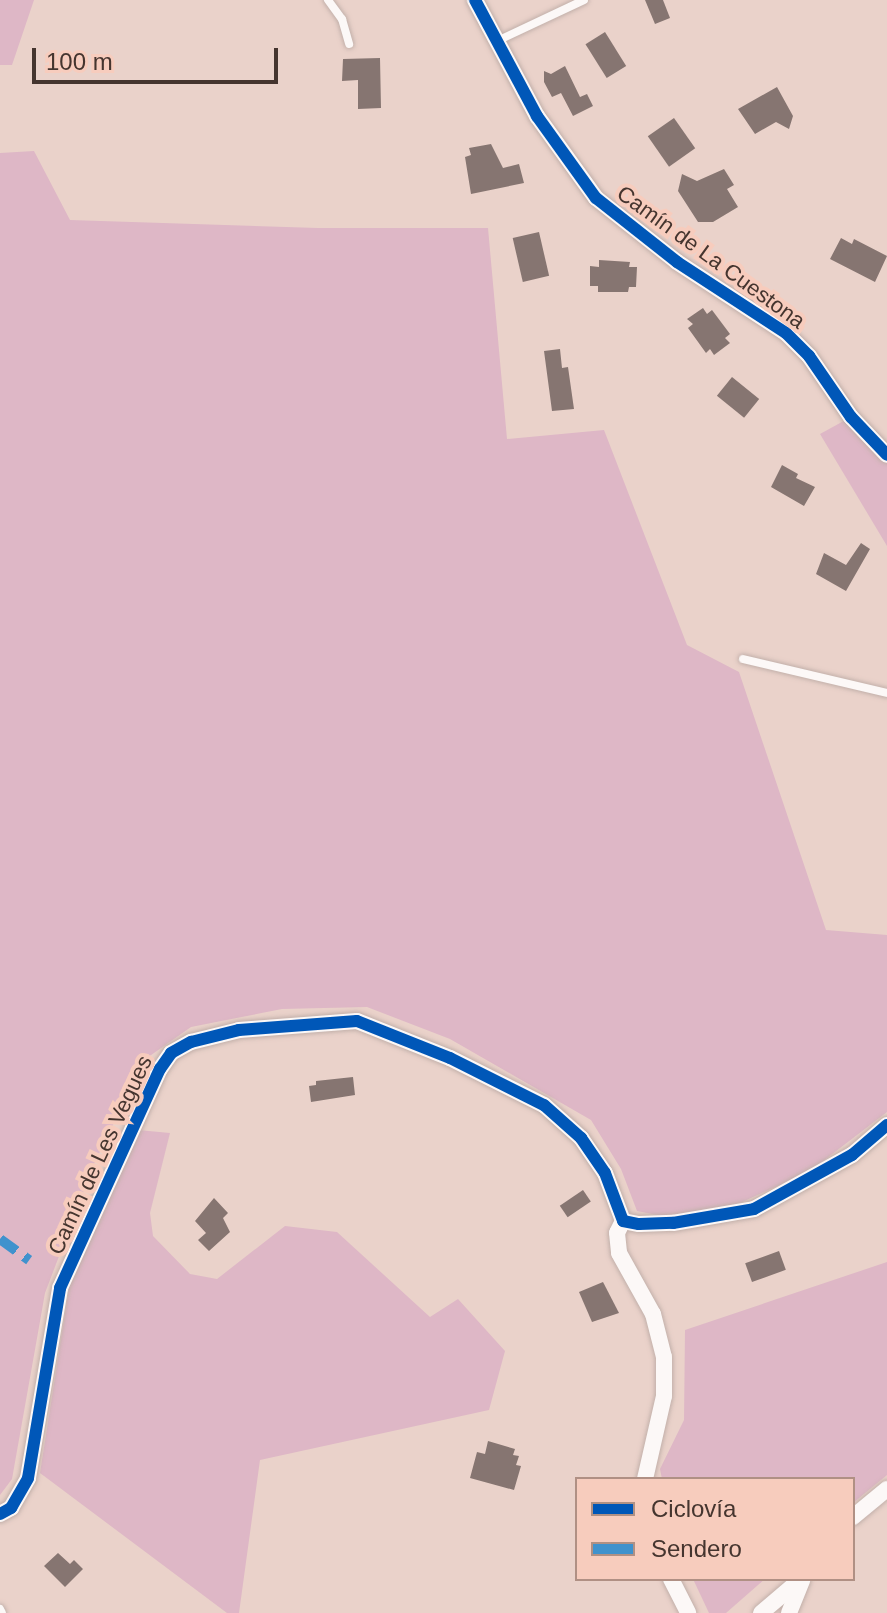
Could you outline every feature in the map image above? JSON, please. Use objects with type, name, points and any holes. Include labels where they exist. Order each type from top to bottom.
[{"type":"street","name":"Camín de La Cuestona","points":[[475,0],[537,116],[596,198],[677,262],[786,333],[809,356],[851,417],[887,455]]},
{"type":"street","name":"Camín de Les Vegues","points":[[0,1514],[11,1508],[28,1478],[60,1288],[160,1069],[171,1053],[191,1042],[239,1030],[357,1021],[450,1058],[544,1105],[581,1138],[605,1173],[623,1221]]},
{"type":"street","points":[[645,1477],[664,1396],[664,1357],[653,1314],[619,1253],[617,1233],[623,1221],[673,1223],[754,1209],[852,1155],[887,1125]]},
{"type":"street","points":[[855,1515],[887,1489]]},
{"type":"street","points":[[672,1581],[688,1613]]},
{"type":"street","points":[[761,1613],[800,1581]]},
{"type":"street","points":[[789,1613],[801,1581]]},
{"type":"lane","points":[[328,0],[342,19],[349,44]]},
{"type":"lane","points":[[496,41],[584,0]]},
{"type":"lane","points":[[743,659],[887,693]]},
{"type":"shaded area","points":[[0,0],[34,0],[12,65],[0,65]]},
{"type":"shaded area","points":[[34,151],[70,220],[318,228],[488,228],[507,439],[604,430],[687,645],[739,672],[826,930],[887,935],[887,1112],[810,1171],[729,1208],[662,1216],[637,1211],[621,1169],[591,1120],[450,1039],[367,1007],[282,1009],[191,1027],[144,1060],[95,1162],[45,1293],[12,1479],[0,1495],[0,153]]},
{"type":"shaded area","points":[[851,417],[887,455],[887,546],[820,434]]},
{"type":"shaded area","points":[[138,1130],[170,1133],[150,1213],[153,1236],[190,1274],[217,1279],[285,1226],[337,1232],[430,1317],[458,1299],[505,1351],[489,1410],[260,1460],[239,1613],[227,1613],[40,1473],[69,1288]]},
{"type":"shaded area","points":[[887,1262],[887,1475],[855,1501],[855,1477],[662,1477],[660,1469],[684,1420],[685,1330]]},
{"type":"shaded area","points":[[694,1581],[763,1581],[726,1613],[709,1613]]},
{"type":"building","points":[[645,0],[663,0],[670,18],[655,24]]},
{"type":"building","points":[[605,32],[626,66],[607,78],[585,44]]},
{"type":"building","points":[[380,58],[381,108],[358,109],[358,80],[342,81],[343,59]]},
{"type":"building","points":[[565,66],[580,97],[587,94],[593,106],[573,116],[561,93],[552,97],[544,82],[544,71],[551,74]]},
{"type":"building","points":[[777,87],[793,116],[789,129],[776,122],[755,134],[738,109]]},
{"type":"building","points":[[674,118],[695,148],[669,167],[648,136]]},
{"type":"building","points":[[491,144],[503,168],[519,164],[524,183],[471,194],[465,157],[471,155],[469,148]]},
{"type":"building","points":[[724,169],[734,185],[727,189],[738,207],[713,222],[698,222],[678,191],[682,174],[697,181]]},
{"type":"building","points":[[539,232],[549,276],[523,282],[513,238]]},
{"type":"building","points":[[841,238],[852,244],[854,239],[887,256],[875,282],[830,259]]},
{"type":"building","points":[[599,260],[630,262],[629,267],[637,267],[636,287],[629,287],[628,292],[598,292],[598,286],[590,286],[590,266],[599,267]]},
{"type":"building","points":[[703,308],[707,314],[712,310],[730,334],[725,338],[730,343],[714,355],[710,349],[706,353],[688,328],[693,324],[687,319]]},
{"type":"building","points":[[560,349],[562,368],[568,367],[574,409],[552,411],[544,351]]},
{"type":"building","points":[[732,377],[759,399],[744,418],[717,396]]},
{"type":"building","points":[[782,465],[798,474],[796,478],[815,487],[804,506],[771,487]]},
{"type":"building","points":[[861,543],[870,549],[846,591],[816,574],[824,553],[846,565]]},
{"type":"building","points":[[353,1077],[355,1095],[311,1102],[309,1086],[316,1085],[316,1081]]},
{"type":"building","points":[[583,1190],[591,1202],[568,1217],[560,1206]]},
{"type":"building","points":[[214,1198],[228,1213],[223,1218],[230,1232],[209,1251],[198,1240],[206,1233],[195,1221]]},
{"type":"building","points":[[779,1251],[786,1270],[752,1282],[745,1263]]},
{"type":"building","points":[[603,1282],[619,1313],[592,1322],[579,1292]]},
{"type":"building","points":[[488,1441],[515,1449],[513,1455],[519,1456],[516,1465],[521,1466],[514,1490],[470,1478],[477,1452],[485,1454]]},
{"type":"building","points":[[58,1553],[70,1564],[74,1560],[83,1569],[65,1587],[44,1566]]},
{"type":"marked path","points":[[0,1239],[29,1260]]},
{"type":"cycle path","points":[[475,0],[537,116],[596,198],[677,262],[786,333],[809,356],[851,417],[887,455]]},
{"type":"cycle path","points":[[0,1514],[11,1508],[28,1478],[60,1288],[160,1069],[171,1053],[191,1042],[239,1030],[357,1021],[450,1058],[544,1105],[581,1138],[605,1173],[623,1221],[639,1224],[673,1223],[754,1209],[852,1155],[887,1125]]}]
